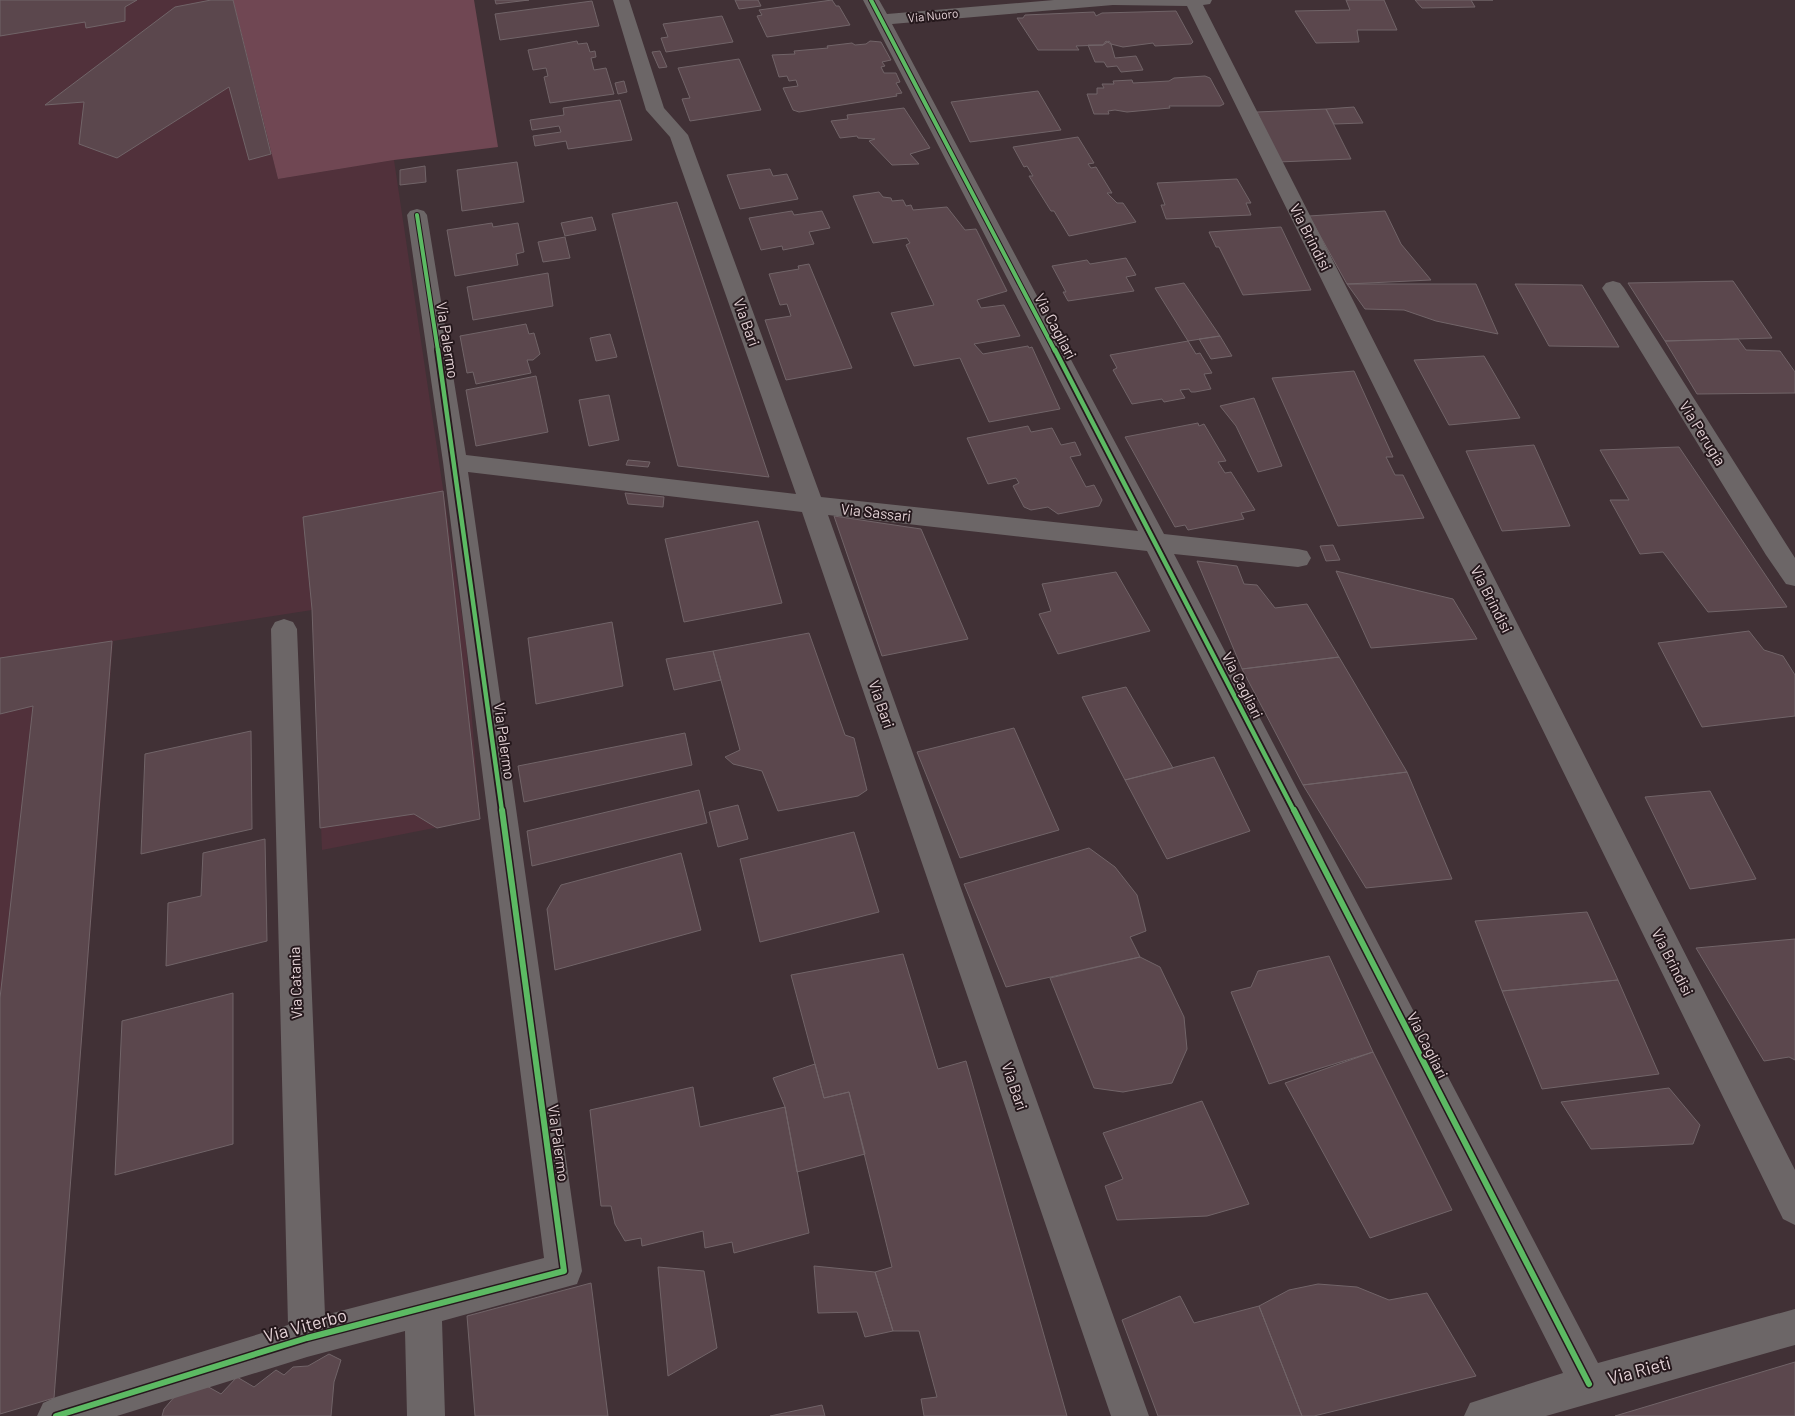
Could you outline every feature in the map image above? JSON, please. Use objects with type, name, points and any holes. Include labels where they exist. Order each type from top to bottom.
[{"type":"street","name":"Via Bari","points":[[621,0],[655,110],[679,135],[812,504],[1130,1416]]},
{"type":"street","name":"Via Nuoro","points":[[876,10],[986,9],[1112,0],[1199,1]]},
{"type":"street","name":"Via Brindisi","points":[[1199,1],[1795,1207]]},
{"type":"street","name":"Via Cagliari","points":[[876,10],[1156,543],[1589,1384]]},
{"type":"street","name":"Via Palermo","points":[[417,215],[455,462],[564,1271]]},
{"type":"street","name":"Via Perugia","points":[[1613,288],[1795,577]]},
{"type":"street","name":"Via Sassari","points":[[455,462],[1298,558]]},
{"type":"street","name":"Via Catania","points":[[284,629],[307,1338]]},
{"type":"street","name":"Via Viterbo","points":[[56,1416],[307,1338],[564,1271]]},
{"type":"street","points":[[423,1309],[426,1416]]},
{"type":"street","name":"Via Rieti","points":[[1483,1416],[1589,1384],[1795,1327]]},
{"type":"shaded area","points":[[0,0],[233,0],[278,179],[394,160],[466,643],[480,819],[322,850],[312,610],[113,641],[54,1398],[0,1414]]},
{"type":"shaded area","points":[[233,0],[474,0],[498,147],[394,160],[278,179]]},
{"type":"building","points":[[0,0],[137,0],[125,7],[125,21],[86,28],[85,22],[0,36]]},
{"type":"building","points":[[211,0],[233,0],[271,154],[249,160],[229,87],[117,158],[79,144],[84,102],[45,105],[175,7]]},
{"type":"building","points":[[495,0],[529,0],[496,4]]},
{"type":"building","points":[[735,0],[758,0],[761,6],[739,9]]},
{"type":"building","points":[[832,0],[836,6],[839,6],[850,25],[767,37],[757,16],[762,15],[759,10]]},
{"type":"building","points":[[1346,0],[1384,0],[1397,30],[1357,30],[1359,42],[1316,43],[1295,11],[1350,10]]},
{"type":"building","points":[[1415,0],[1471,0],[1475,7],[1422,8]]},
{"type":"building","points":[[592,1],[599,26],[500,40],[495,14]]},
{"type":"building","points":[[1176,11],[1193,42],[1191,44],[1155,46],[1153,43],[1123,47],[1111,44],[1109,41],[1103,45],[1076,46],[1079,50],[1038,50],[1017,18],[1023,18],[1025,15],[1094,12],[1096,16],[1102,13]]},
{"type":"building","points":[[722,16],[733,42],[666,52],[661,38],[668,37],[663,24]]},
{"type":"building","points":[[577,41],[578,44],[587,43],[590,52],[595,51],[596,57],[591,58],[594,70],[606,68],[614,94],[550,103],[544,77],[548,76],[546,68],[533,70],[528,50]]},
{"type":"building","points":[[870,41],[881,42],[891,60],[882,62],[885,66],[881,67],[884,73],[896,73],[900,82],[896,83],[902,93],[896,94],[897,96],[799,112],[793,110],[783,88],[798,86],[796,80],[789,81],[787,76],[779,77],[772,55],[795,54],[794,51],[828,48],[827,46],[852,43],[855,45],[866,44]]},
{"type":"building","points":[[1106,41],[1111,44],[1115,58],[1136,56],[1143,70],[1121,72],[1117,66],[1107,67],[1104,62],[1095,62],[1088,45],[1103,45]]},
{"type":"building","points":[[660,51],[667,67],[659,68],[652,52]]},
{"type":"building","points":[[739,59],[761,110],[690,121],[682,99],[690,98],[678,68]]},
{"type":"building","points":[[1205,76],[1210,78],[1224,104],[1220,106],[1169,106],[1170,108],[1127,112],[1115,110],[1108,111],[1109,114],[1094,114],[1087,94],[1097,94],[1097,88],[1104,88],[1102,84],[1114,84],[1113,81],[1132,80],[1133,83]]},
{"type":"building","points":[[624,81],[627,92],[618,94],[615,83]]},
{"type":"building","points":[[1038,91],[1061,130],[970,142],[951,102]]},
{"type":"building","points":[[620,100],[632,140],[568,149],[566,141],[535,146],[533,136],[561,132],[559,126],[532,130],[530,120],[564,115],[563,108]]},
{"type":"building","points":[[1354,107],[1363,123],[1334,124],[1326,109]]},
{"type":"building","points":[[904,108],[930,148],[910,154],[919,164],[892,165],[869,141],[875,139],[858,138],[857,136],[840,138],[831,121],[848,119],[847,115]]},
{"type":"building","points":[[1326,109],[1351,159],[1278,162],[1257,112]]},
{"type":"building","points":[[1078,137],[1094,163],[1088,164],[1091,168],[1096,167],[1112,193],[1107,193],[1117,203],[1123,203],[1136,222],[1069,236],[1054,211],[1051,211],[1029,176],[1033,176],[1027,166],[1024,167],[1013,147]]},
{"type":"building","points":[[517,162],[524,202],[462,211],[457,170]]},
{"type":"building","points":[[425,166],[426,182],[400,185],[400,170]]},
{"type":"building","points":[[770,169],[773,176],[787,174],[798,199],[740,209],[727,175]]},
{"type":"building","points":[[1237,179],[1251,203],[1246,203],[1251,215],[1166,219],[1161,205],[1165,205],[1157,183]]},
{"type":"building","points":[[879,192],[883,197],[891,198],[892,201],[903,200],[906,206],[911,205],[913,210],[947,207],[965,230],[976,229],[1007,291],[977,300],[981,308],[1004,305],[1020,336],[974,344],[983,354],[1028,346],[1029,348],[1032,347],[1060,409],[989,422],[960,358],[914,366],[891,313],[934,305],[906,245],[910,243],[907,238],[873,243],[853,196]]},
{"type":"building","points":[[677,202],[769,477],[678,466],[612,214]]},
{"type":"building","points":[[792,211],[794,215],[822,211],[830,228],[809,232],[814,244],[783,250],[782,246],[761,250],[749,218]]},
{"type":"building","points":[[1385,211],[1401,244],[1431,280],[1347,284],[1309,216]]},
{"type":"building","points":[[592,217],[596,230],[565,236],[561,223]]},
{"type":"building","points":[[492,223],[493,227],[518,223],[524,252],[516,254],[518,265],[455,276],[447,230]]},
{"type":"building","points":[[1281,227],[1311,290],[1243,295],[1219,247],[1216,247],[1209,232]]},
{"type":"building","points":[[565,237],[570,258],[543,262],[538,242]]},
{"type":"building","points":[[1126,258],[1136,275],[1126,277],[1134,291],[1068,301],[1063,292],[1066,292],[1052,266],[1087,260],[1090,264]]},
{"type":"building","points":[[809,264],[852,368],[786,380],[765,320],[791,316],[787,304],[780,305],[769,274],[799,269],[798,266]]},
{"type":"building","points":[[548,273],[553,306],[473,320],[467,287]]},
{"type":"building","points":[[1733,281],[1772,338],[1665,341],[1628,283]]},
{"type":"building","points":[[1184,283],[1220,336],[1188,341],[1155,288]]},
{"type":"building","points":[[1347,284],[1476,284],[1498,334],[1436,321],[1404,310],[1365,309]]},
{"type":"building","points":[[1515,284],[1582,285],[1619,347],[1549,346]]},
{"type":"building","points":[[526,324],[529,334],[534,333],[540,354],[533,360],[527,360],[531,373],[476,384],[473,372],[467,373],[460,336]]},
{"type":"building","points":[[610,334],[617,357],[596,361],[590,338]]},
{"type":"building","points":[[1220,336],[1232,356],[1211,359],[1199,339]]},
{"type":"building","points":[[1738,339],[1746,350],[1780,351],[1795,372],[1795,393],[1697,394],[1665,341]]},
{"type":"building","points":[[1188,341],[1196,354],[1200,353],[1212,373],[1204,374],[1211,389],[1195,392],[1191,392],[1189,389],[1180,390],[1185,398],[1164,402],[1162,399],[1132,404],[1113,370],[1117,368],[1110,355]]},
{"type":"building","points":[[1484,356],[1520,418],[1449,425],[1414,360]]},
{"type":"building","points":[[1354,371],[1393,457],[1386,457],[1395,475],[1403,475],[1424,518],[1338,526],[1272,378]]},
{"type":"building","points":[[536,376],[548,432],[476,446],[466,390]]},
{"type":"building","points":[[609,395],[619,440],[589,446],[579,400]]},
{"type":"building","points":[[1254,398],[1282,466],[1258,472],[1236,426],[1220,406]]},
{"type":"building","points":[[1198,423],[1199,426],[1204,424],[1226,461],[1218,462],[1225,473],[1231,472],[1255,510],[1241,513],[1244,519],[1188,530],[1185,525],[1175,527],[1125,437]]},
{"type":"building","points":[[1028,426],[1031,432],[1052,428],[1061,445],[1075,442],[1081,455],[1070,457],[1086,487],[1094,485],[1102,500],[1099,506],[1058,514],[1048,507],[1031,510],[1024,507],[1013,486],[1019,483],[1016,478],[988,484],[967,438]]},
{"type":"building","points":[[1534,445],[1570,526],[1502,531],[1466,451]]},
{"type":"building","points":[[1679,447],[1787,607],[1708,612],[1663,552],[1640,554],[1610,500],[1629,500],[1600,450]]},
{"type":"building","points":[[628,460],[650,462],[648,467],[626,465]]},
{"type":"building","points":[[443,491],[480,819],[437,828],[414,814],[320,828],[312,609],[303,517]]},
{"type":"building","points":[[625,493],[664,497],[663,507],[628,504]]},
{"type":"building","points":[[834,516],[921,529],[968,639],[882,656]]},
{"type":"building","points":[[758,521],[782,603],[684,622],[665,539]]},
{"type":"building","points":[[1333,545],[1340,560],[1326,561],[1320,546]]},
{"type":"building","points":[[1197,561],[1237,566],[1244,584],[1257,585],[1275,608],[1307,604],[1339,657],[1242,669]]},
{"type":"building","points":[[1336,571],[1453,599],[1477,639],[1371,648]]},
{"type":"building","points":[[1116,572],[1150,631],[1058,654],[1039,614],[1051,611],[1042,584]]},
{"type":"building","points":[[612,622],[623,686],[536,704],[528,638]]},
{"type":"building","points":[[1749,631],[1764,650],[1783,656],[1795,675],[1795,716],[1702,727],[1658,643]]},
{"type":"building","points":[[809,633],[845,735],[854,738],[867,790],[858,796],[778,811],[762,771],[733,764],[725,757],[740,750],[713,651]]},
{"type":"building","points":[[112,641],[54,1398],[0,1414],[0,998],[33,706],[0,714],[0,658]]},
{"type":"building","points":[[713,651],[721,680],[674,690],[666,659]]},
{"type":"building","points":[[1339,657],[1407,772],[1303,785],[1242,669]]},
{"type":"building","points":[[1126,687],[1173,768],[1125,780],[1082,697]]},
{"type":"building","points":[[1014,728],[1059,830],[960,858],[917,752]]},
{"type":"building","points":[[251,731],[252,829],[141,854],[145,754]]},
{"type":"building","points":[[685,733],[692,765],[524,802],[518,766]]},
{"type":"building","points":[[1214,757],[1250,831],[1167,859],[1125,780]]},
{"type":"building","points":[[1407,772],[1452,879],[1366,888],[1303,785]]},
{"type":"building","points":[[699,790],[707,823],[532,866],[527,831]]},
{"type":"building","points":[[1710,791],[1756,879],[1690,889],[1645,797]]},
{"type":"building","points":[[738,805],[748,839],[718,847],[709,812]]},
{"type":"building","points":[[854,832],[879,912],[760,942],[740,859]]},
{"type":"building","points":[[265,839],[267,941],[166,966],[168,903],[201,896],[203,853]]},
{"type":"building","points":[[1089,848],[1115,867],[1137,895],[1146,931],[1130,937],[1140,957],[1006,987],[964,884]]},
{"type":"building","points":[[681,853],[701,930],[555,970],[547,909],[561,885]]},
{"type":"building","points":[[1587,912],[1618,980],[1502,991],[1475,921]]},
{"type":"building","points":[[1795,939],[1795,1060],[1789,1057],[1764,1061],[1696,948]]},
{"type":"building","points":[[903,954],[938,1069],[966,1061],[1067,1416],[924,1416],[921,1399],[937,1397],[919,1331],[893,1331],[875,1272],[892,1267],[849,1092],[824,1098],[791,975]]},
{"type":"building","points":[[1329,956],[1373,1052],[1269,1084],[1231,992],[1251,987],[1258,971]]},
{"type":"building","points":[[1140,957],[1160,967],[1184,1017],[1187,1049],[1172,1083],[1123,1092],[1094,1088],[1050,978]]},
{"type":"building","points":[[1618,980],[1659,1074],[1542,1089],[1502,991]]},
{"type":"building","points":[[233,993],[233,1144],[115,1175],[122,1021]]},
{"type":"building","points":[[1373,1052],[1452,1210],[1370,1238],[1285,1083]]},
{"type":"building","points":[[815,1064],[824,1098],[849,1092],[865,1154],[797,1172],[785,1107],[773,1078]]},
{"type":"building","points":[[693,1087],[700,1127],[785,1107],[809,1233],[734,1253],[732,1242],[705,1248],[703,1231],[642,1246],[641,1238],[625,1241],[615,1224],[611,1206],[601,1206],[590,1110]]},
{"type":"building","points":[[1669,1088],[1700,1125],[1693,1144],[1591,1149],[1561,1102]]},
{"type":"building","points":[[1202,1101],[1249,1204],[1207,1216],[1117,1220],[1105,1186],[1123,1179],[1103,1133]]},
{"type":"building","points":[[814,1266],[875,1272],[893,1331],[865,1337],[857,1312],[818,1313]]},
{"type":"building","points":[[658,1267],[704,1271],[717,1348],[668,1376]]},
{"type":"building","points":[[591,1283],[608,1416],[475,1416],[467,1316]]},
{"type":"building","points":[[1318,1284],[1357,1287],[1389,1300],[1427,1293],[1476,1376],[1314,1416],[1302,1416],[1259,1306],[1289,1290]]},
{"type":"building","points":[[1180,1296],[1194,1323],[1259,1306],[1302,1416],[1158,1416],[1122,1320]]},
{"type":"building","points":[[329,1354],[341,1360],[334,1382],[331,1416],[162,1416],[164,1409],[182,1388],[205,1385],[221,1394],[237,1377],[254,1387],[276,1370],[284,1375],[293,1367],[308,1366]]},
{"type":"building","points":[[1795,1362],[1795,1416],[1615,1416]]},
{"type":"building","points":[[822,1405],[825,1416],[770,1416]]},
{"type":"cycle path","points":[[871,0],[1156,543],[1589,1384]]},
{"type":"cycle path","points":[[56,1416],[307,1338],[564,1271],[455,462],[417,215]]}]
